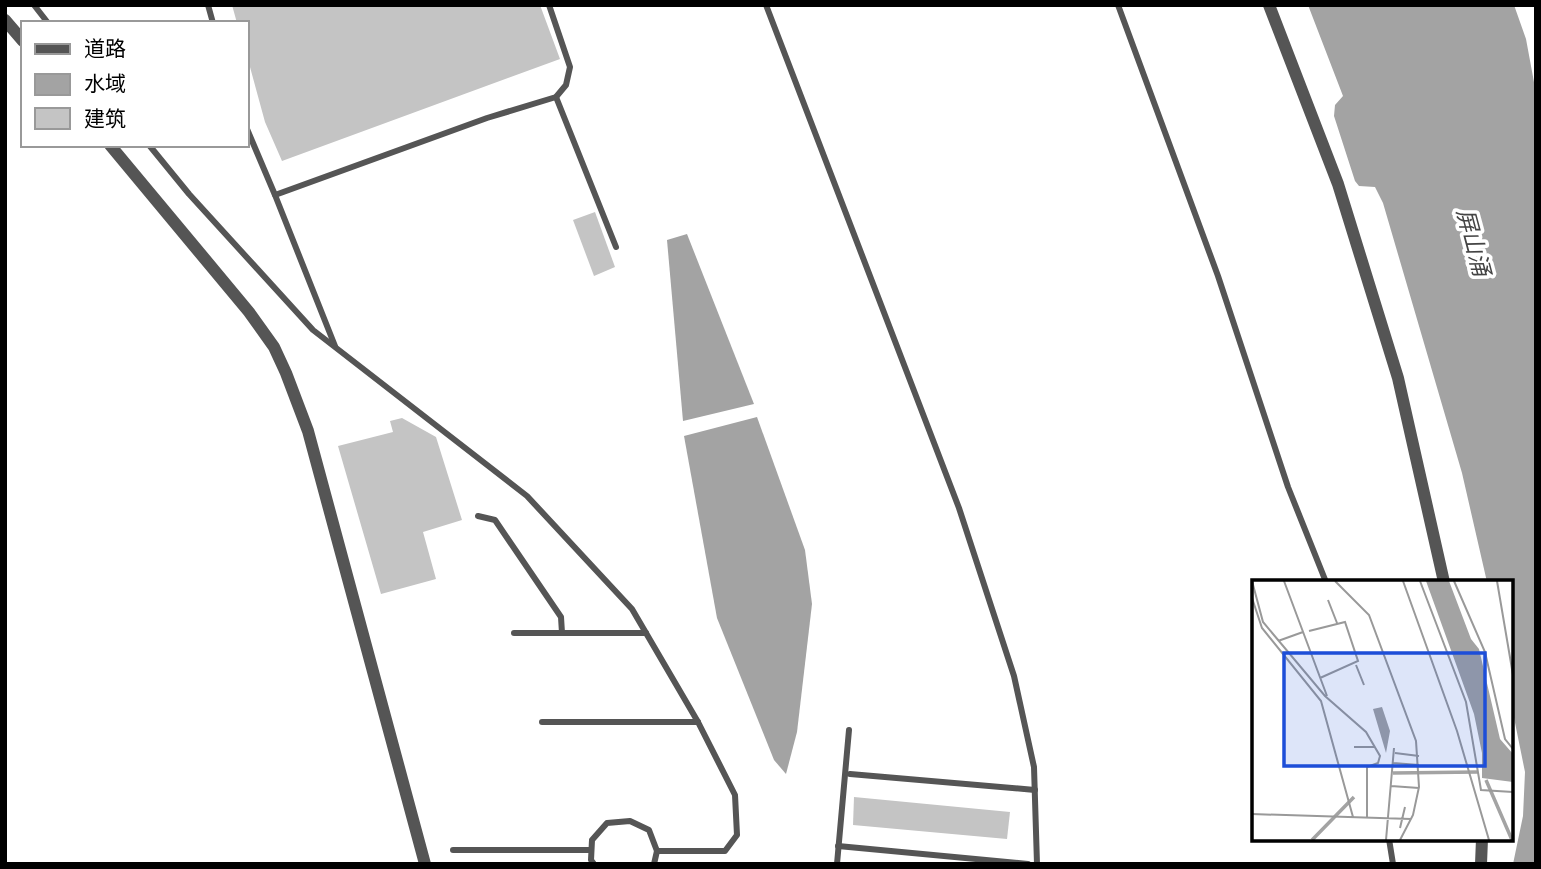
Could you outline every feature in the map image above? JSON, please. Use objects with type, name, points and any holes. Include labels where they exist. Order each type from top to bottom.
[{"type":"street","points":[[1269,5],[1338,184],[1398,378],[1444,580]]},
{"type":"street","points":[[5,20],[21,39]]},
{"type":"street","points":[[112,147],[249,312],[274,348],[286,373],[307,431],[425,864]]},
{"type":"street","points":[[1481,864],[1482,841]]},
{"type":"lane","points":[[34,5],[46,21]]},
{"type":"lane","points":[[275,195],[487,118],[556,97],[566,85],[570,67],[549,5]]},
{"type":"lane","points":[[766,5],[959,508],[1014,676],[1034,767],[1037,864]]},
{"type":"lane","points":[[1118,5],[1218,276],[1288,486],[1325,580]]},
{"type":"lane","points":[[556,97],[616,247]]},
{"type":"lane","points":[[248,131],[335,348]]},
{"type":"lane","points":[[151,147],[189,194],[313,330],[527,496],[632,609],[698,722],[735,795],[737,835],[725,851],[657,851]]},
{"type":"lane","points":[[478,516],[495,520],[561,617],[562,633]]},
{"type":"lane","points":[[514,634],[646,633]]},
{"type":"lane","points":[[542,722],[698,722]]},
{"type":"lane","points":[[837,864],[849,730]]},
{"type":"lane","points":[[850,774],[1034,790]]},
{"type":"lane","points":[[594,864],[591,860],[592,840],[607,823],[629,821],[649,830],[657,851],[654,864]]},
{"type":"lane","points":[[1389,841],[1393,864]]},
{"type":"lane","points":[[838,846],[1028,864]]},
{"type":"lane","points":[[453,850],[591,850]]},
{"type":"water","name":"屏山涌","points":[[1308,5],[1514,5],[1526,39],[1536,93],[1536,864],[1513,864],[1523,816],[1525,772],[1513,713],[1513,580],[1487,580],[1462,473],[1383,203],[1375,187],[1359,186],[1355,181],[1334,116],[1335,105],[1343,96]]},
{"type":"water","points":[[687,234],[754,404],[683,421],[667,240]]},
{"type":"water","points":[[757,417],[805,550],[812,604],[797,732],[786,774],[774,760],[717,618],[684,436]]},
{"type":"building","points":[[232,5],[540,5],[560,59],[282,161],[265,122],[248,60],[248,21],[236,21]]},
{"type":"building","points":[[595,212],[615,267],[594,276],[573,220]]},
{"type":"building","points":[[402,418],[436,437],[462,520],[423,532],[436,579],[381,594],[338,446],[393,432],[390,421]]},
{"type":"building","points":[[854,797],[1010,812],[1007,839],[853,825]]}]
